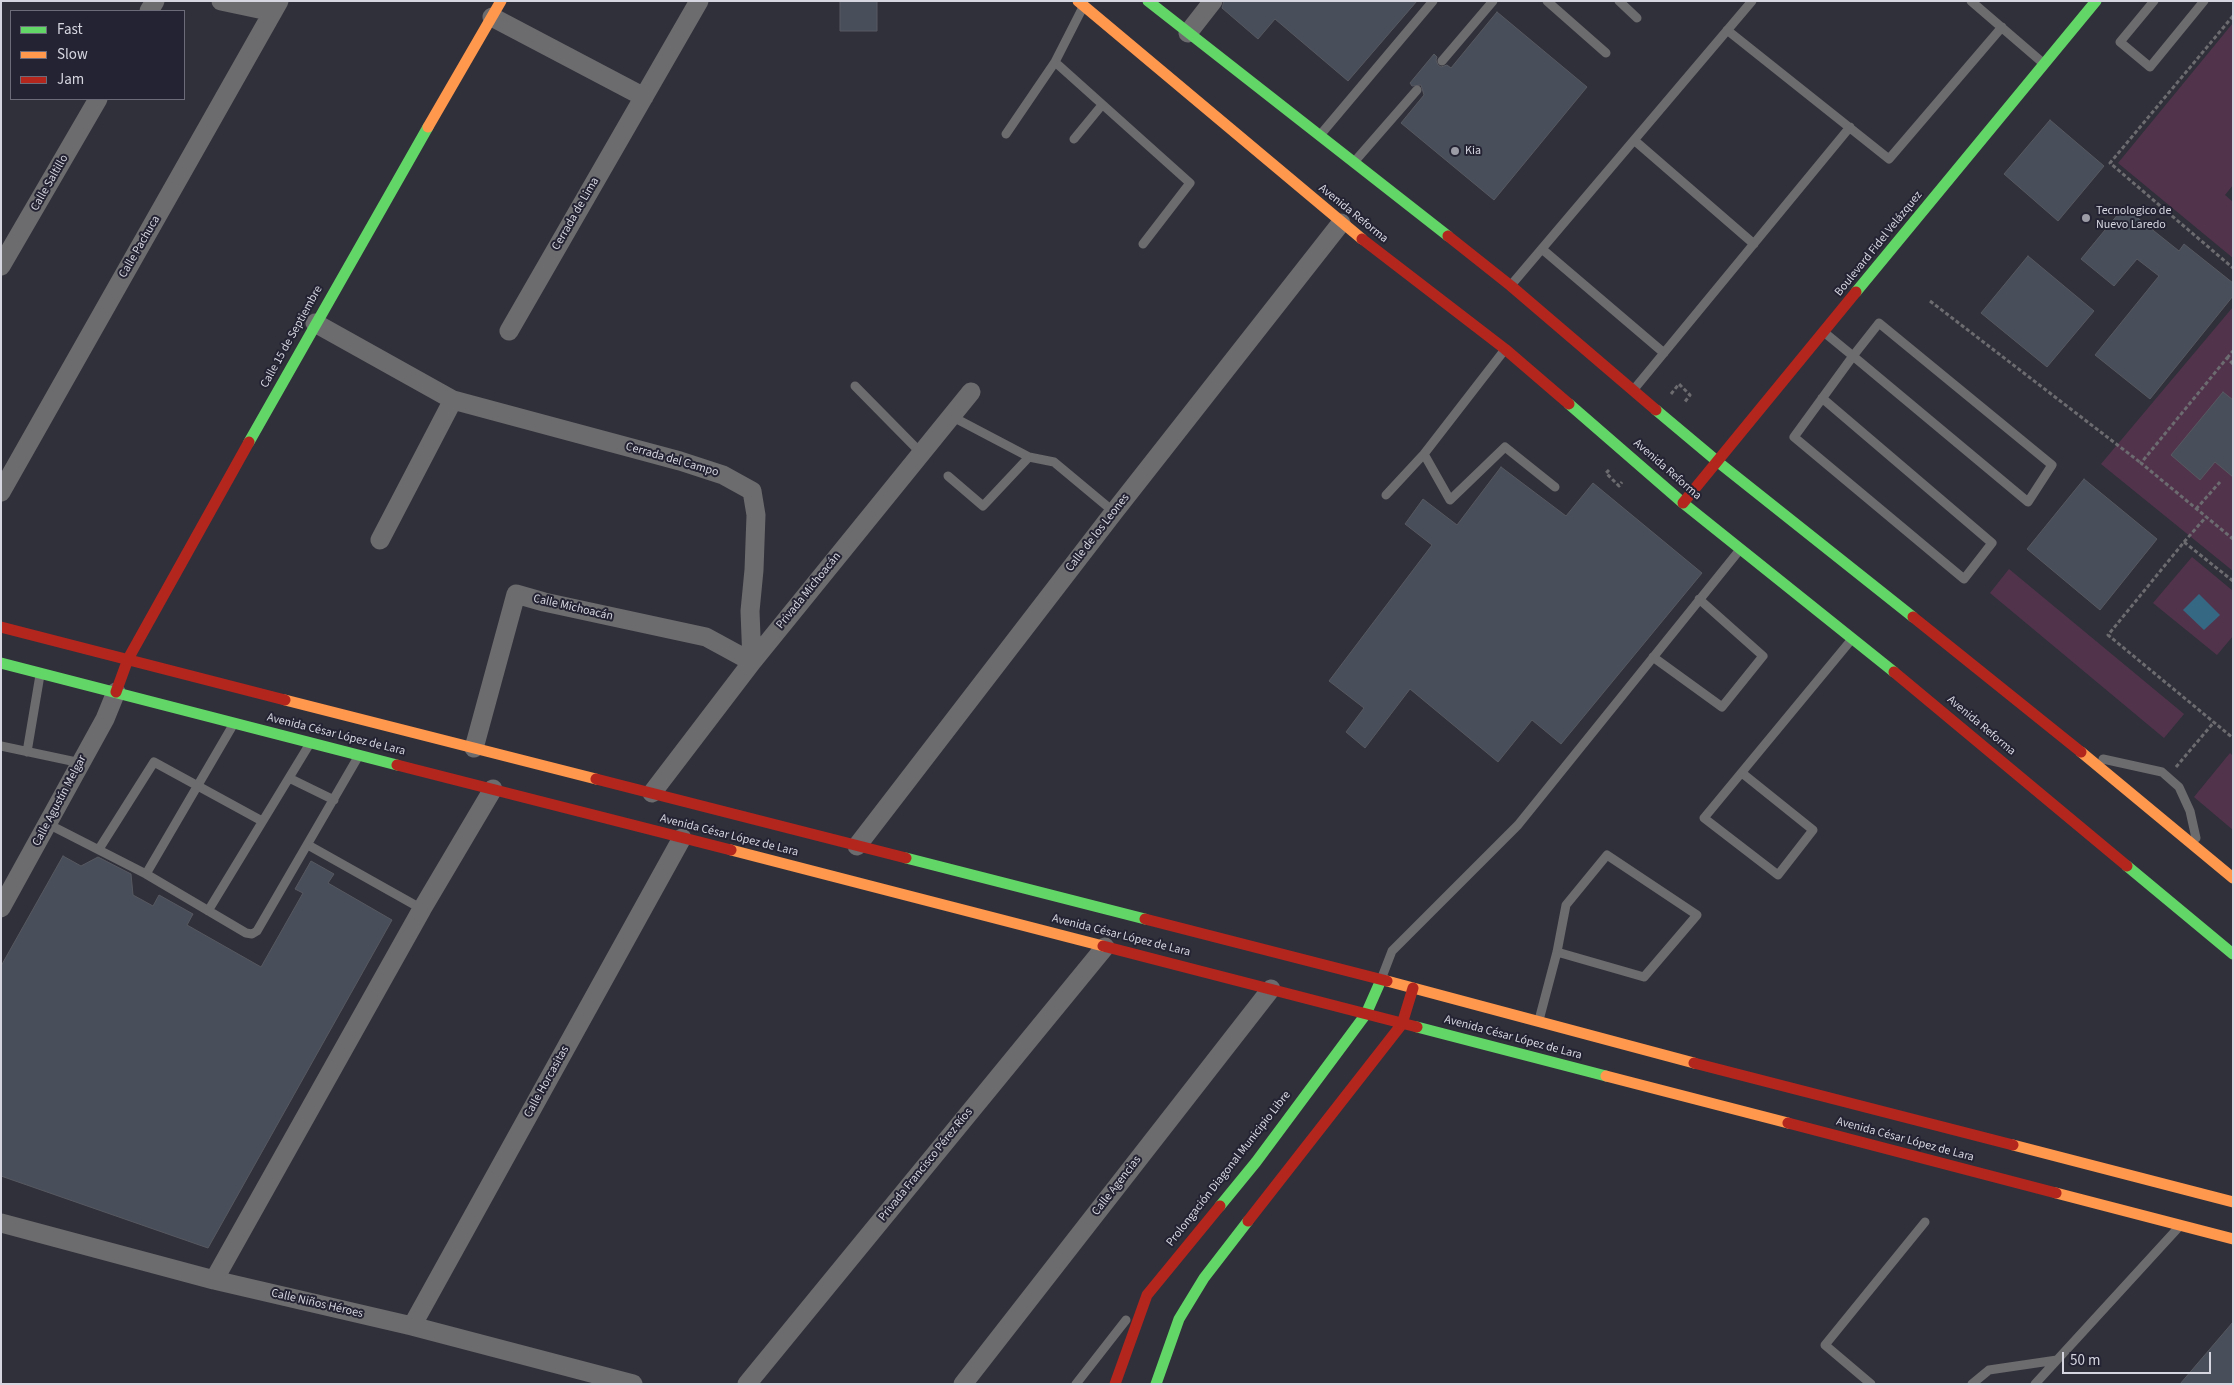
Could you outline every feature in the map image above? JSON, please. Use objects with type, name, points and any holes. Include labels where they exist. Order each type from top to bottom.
[{"type":"main road","name":"Avenida Reforma","points":[[1071,1],[1081,4],[1341,223],[1505,349],[1683,503],[1854,638],[2233,954]]},
{"type":"main road","points":[[1148,1],[1510,286],[1718,462],[2088,756],[2233,878]]},
{"type":"main road","name":"Boulevard Fidel Velázquez","points":[[1683,503],[2096,1]]},
{"type":"main road","name":"Calle 15 de Septiembre","points":[[116,692],[128,659],[315,322],[496,9]]},
{"type":"main road","name":"Avenida César López de Lara","points":[[1,627],[1413,988],[1538,1023],[2195,1197],[2233,1202]]},
{"type":"main road","name":"Avenida César López de Lara","points":[[1,662],[1402,1024],[2182,1222],[2233,1239]]},
{"type":"main road","name":"Prolongación Diagonal Municipio Libre","points":[[1115,1384],[1147,1295],[1256,1162],[1366,1014],[1382,980]]},
{"type":"main road","points":[[1156,1384],[1179,1319],[1204,1278],[1402,1024],[1413,988]]},
{"type":"main road","points":[[1256,1162],[1278,1183]]},
{"type":"street","points":[[221,1],[276,7]]},
{"type":"street","name":"Cerrada de Lima","points":[[509,331],[699,1]]},
{"type":"street","points":[[1188,33],[1213,1]]},
{"type":"street","name":"Calle Pachuca","points":[[1,492],[276,7]]},
{"type":"street","points":[[496,9],[644,97]]},
{"type":"street","name":"Calle Saltillo","points":[[1,266],[97,100]]},
{"type":"street","name":"Calle de los Leones","points":[[858,846],[1114,512],[1341,223]]},
{"type":"street","name":"Cerrada del Campo","points":[[315,322],[453,400],[680,461],[723,475],[752,491],[756,516],[750,611],[752,662]]},
{"type":"street","name":"Privada Michoacán","points":[[652,793],[752,662],[970,392]]},
{"type":"street","points":[[380,540],[453,400]]},
{"type":"street","name":"Calle Michoacán","points":[[474,748],[516,594],[544,602],[706,637],[752,662]]},
{"type":"street","name":"Calle Agustín Melgar","points":[[1,908],[105,719],[116,692]]},
{"type":"street","points":[[214,1280],[422,909],[493,789]]},
{"type":"street","name":"Calle Horcasitas","points":[[412,1326],[682,838]]},
{"type":"street","name":"Privada Francisco Pérez Ríos","points":[[747,1384],[1105,947]]},
{"type":"street","name":"Calle Agencias","points":[[963,1384],[1271,989]]},
{"type":"street","name":"Calle Niños Héroes","points":[[1,1223],[214,1280],[412,1326],[633,1384]]},
{"type":"lane","points":[[1319,136],[1433,1]]},
{"type":"lane","points":[[1442,61],[1493,1]]},
{"type":"lane","points":[[1547,1],[1606,53]]},
{"type":"lane","points":[[1619,1],[1637,18]]},
{"type":"lane","points":[[1510,286],[1752,1]]},
{"type":"lane","points":[[1971,1],[2044,64]]},
{"type":"lane","points":[[2154,1],[2120,42],[2150,67],[2204,1]]},
{"type":"lane","points":[[1006,134],[1055,62],[1081,4]]},
{"type":"lane","points":[[1727,30],[1889,159],[2002,27]]},
{"type":"lane","points":[[1055,62],[1190,183],[1142,244]]},
{"type":"lane","points":[[1353,163],[1417,90]]},
{"type":"lane","points":[[1074,140],[1102,105]]},
{"type":"lane","points":[[1634,390],[1850,127]]},
{"type":"lane","points":[[1634,140],[1754,244]]},
{"type":"lane","points":[[1542,249],[1664,353]]},
{"type":"lane","points":[[1822,398],[1992,543],[1964,579],[1794,436],[1822,398],[1853,356],[1879,323],[2052,465],[2028,502],[1853,356],[1825,332]]},
{"type":"lane","points":[[1386,495],[1424,454],[1505,349]]},
{"type":"lane","points":[[855,386],[921,453]]},
{"type":"lane","points":[[951,416],[1029,457],[1054,462],[1114,512]]},
{"type":"lane","points":[[1424,454],[1450,500],[1505,447],[1555,487]]},
{"type":"lane","points":[[948,476],[983,506],[1029,457]]},
{"type":"lane","points":[[1382,980],[1392,951],[1518,825],[1741,548]]},
{"type":"lane","points":[[1653,658],[1722,707],[1763,656],[1699,599]]},
{"type":"lane","points":[[1742,773],[1813,830],[1778,876],[1704,818],[1854,638]]},
{"type":"lane","points":[[27,752],[40,673]]},
{"type":"lane","points":[[146,874],[235,723]]},
{"type":"lane","points":[[208,911],[311,742]]},
{"type":"lane","points":[[1,746],[81,764]]},
{"type":"lane","points":[[48,824],[146,874],[246,933],[252,934],[256,931],[308,845],[360,755]]},
{"type":"lane","points":[[2088,756],[2162,772],[2179,787],[2190,811],[2198,848]]},
{"type":"lane","points":[[99,849],[154,762],[262,821]]},
{"type":"lane","points":[[289,778],[334,800]]},
{"type":"lane","points":[[308,845],[422,909]]},
{"type":"lane","points":[[1538,1023],[1557,952],[1566,905],[1607,855],[1697,914],[1644,977],[1557,952]]},
{"type":"lane","points":[[1871,1384],[1825,1345],[1925,1222]]},
{"type":"lane","points":[[2035,1384],[2182,1222]]},
{"type":"lane","points":[[1076,1384],[1147,1295]]},
{"type":"lane","points":[[1972,1384],[1990,1370],[2057,1360]]},
{"type":"path","points":[[2233,16],[2110,163],[2233,268]]},
{"type":"path","points":[[1930,301],[2141,463],[2233,539]]},
{"type":"path","points":[[2141,463],[2233,351]]},
{"type":"path","points":[[2227,358],[2233,364]]},
{"type":"path","points":[[1679,384],[1690,395],[1683,404]]},
{"type":"path","points":[[1606,474],[1619,486],[1622,482]]},
{"type":"path","points":[[2196,509],[2220,482]]},
{"type":"path","points":[[2206,517],[2108,635],[2233,738]]},
{"type":"path","points":[[2184,542],[2233,582]]},
{"type":"path","points":[[2174,769],[2214,722]]},
{"type":"shaded area","points":[[2233,23],[2233,185],[2225,195],[2233,202],[2233,258],[2118,163]]},
{"type":"shaded area","points":[[2233,307],[2233,571],[2101,464]]},
{"type":"shaded area","points":[[2192,557],[2233,591],[2233,636],[2217,655],[2153,603]]},
{"type":"shaded area","points":[[2009,569],[2184,714],[2164,738],[1990,593]]},
{"type":"shaded area","points":[[2230,753],[2233,756],[2233,830],[2194,797]]},
{"type":"water","points":[[2199,594],[2220,615],[2204,630],[2183,610]]},
{"type":"building","points":[[840,1],[877,1],[877,31],[840,31]]},
{"type":"building","points":[[1224,1],[1417,1],[1348,81],[1275,19],[1258,39],[1222,8]]},
{"type":"building","points":[[1497,12],[1587,87],[1494,200],[1401,123],[1424,95],[1421,85],[1412,86],[1410,83],[1434,54],[1437,57],[1438,65],[1441,67],[1447,65],[1451,68]]},
{"type":"building","points":[[2050,120],[2104,166],[2058,221],[2004,174]]},
{"type":"building","points":[[2124,207],[2179,251],[2184,244],[2233,283],[2233,296],[2150,399],[2095,355],[2159,276],[2137,259],[2114,286],[2081,259]]},
{"type":"building","points":[[2028,256],[2094,311],[2047,367],[1981,313]]},
{"type":"building","points":[[2223,392],[2233,400],[2233,477],[2215,462],[2200,480],[2171,455]]},
{"type":"building","points":[[1501,467],[1566,516],[1593,483],[1702,573],[1561,744],[1532,720],[1498,762],[1410,689],[1365,748],[1346,732],[1364,708],[1329,681],[1432,545],[1405,524],[1423,499],[1457,525]]},
{"type":"building","points":[[2084,479],[2157,539],[2100,610],[2027,549]]},
{"type":"building","points":[[63,856],[81,866],[98,857],[131,874],[133,895],[153,906],[159,895],[193,914],[187,925],[261,967],[303,893],[295,889],[311,861],[334,874],[328,883],[392,920],[208,1248],[1,1176],[1,966]]},
{"type":"building","points":[[2233,1322],[2233,1384],[2180,1384]]},
{"type":"traffic: fast","points":[[1148,1],[1448,236]]},
{"type":"traffic: fast","points":[[1856,292],[2096,1]]},
{"type":"traffic: fast","points":[[249,442],[428,127]]},
{"type":"traffic: fast","points":[[1569,404],[1683,503],[1894,672]]},
{"type":"traffic: fast","points":[[1656,410],[1718,462],[1913,617]]},
{"type":"traffic: fast","points":[[1,663],[397,765]]},
{"type":"traffic: fast","points":[[906,858],[1145,919]]},
{"type":"traffic: fast","points":[[2127,866],[2233,954]]},
{"type":"traffic: fast","points":[[1220,1206],[1256,1162],[1366,1014],[1381,980]]},
{"type":"traffic: fast","points":[[1417,1027],[1606,1076]]},
{"type":"traffic: fast","points":[[1156,1384],[1179,1319],[1204,1278],[1248,1221]]},
{"type":"traffic: slow","points":[[428,127],[501,1]]},
{"type":"traffic: slow","points":[[1078,1],[1362,239]]},
{"type":"traffic: slow","points":[[285,700],[596,779]]},
{"type":"traffic: slow","points":[[2081,752],[2233,878]]},
{"type":"traffic: slow","points":[[731,850],[1103,946]]},
{"type":"traffic: slow","points":[[1387,981],[1694,1063]]},
{"type":"traffic: slow","points":[[1606,1076],[1788,1123]]},
{"type":"traffic: slow","points":[[2013,1145],[2233,1202]]},
{"type":"traffic: slow","points":[[2056,1193],[2233,1239]]},
{"type":"traffic: jam","points":[[1448,236],[1511,286],[1656,410]]},
{"type":"traffic: jam","points":[[1362,239],[1505,349],[1569,404]]},
{"type":"traffic: jam","points":[[1683,503],[1856,292]]},
{"type":"traffic: jam","points":[[116,692],[128,659],[249,442]]},
{"type":"traffic: jam","points":[[1913,617],[2081,752]]},
{"type":"traffic: jam","points":[[1,627],[285,700]]},
{"type":"traffic: jam","points":[[1894,672],[2127,866]]},
{"type":"traffic: jam","points":[[397,765],[731,850]]},
{"type":"traffic: jam","points":[[596,779],[906,858]]},
{"type":"traffic: jam","points":[[1145,919],[1387,981]]},
{"type":"traffic: jam","points":[[1103,946],[1417,1027]]},
{"type":"traffic: jam","points":[[1248,1221],[1402,1024],[1413,988]]},
{"type":"traffic: jam","points":[[1694,1063],[2013,1145]]},
{"type":"traffic: jam","points":[[1788,1123],[2056,1193]]},
{"type":"traffic: jam","points":[[1115,1384],[1147,1295],[1220,1206]]},
{"type":"place","name":"Kia","points":[[1455,151]]},
{"type":"place","name":"Tecnologico de Nuevo Laredo","points":[[2086,218]]}]
